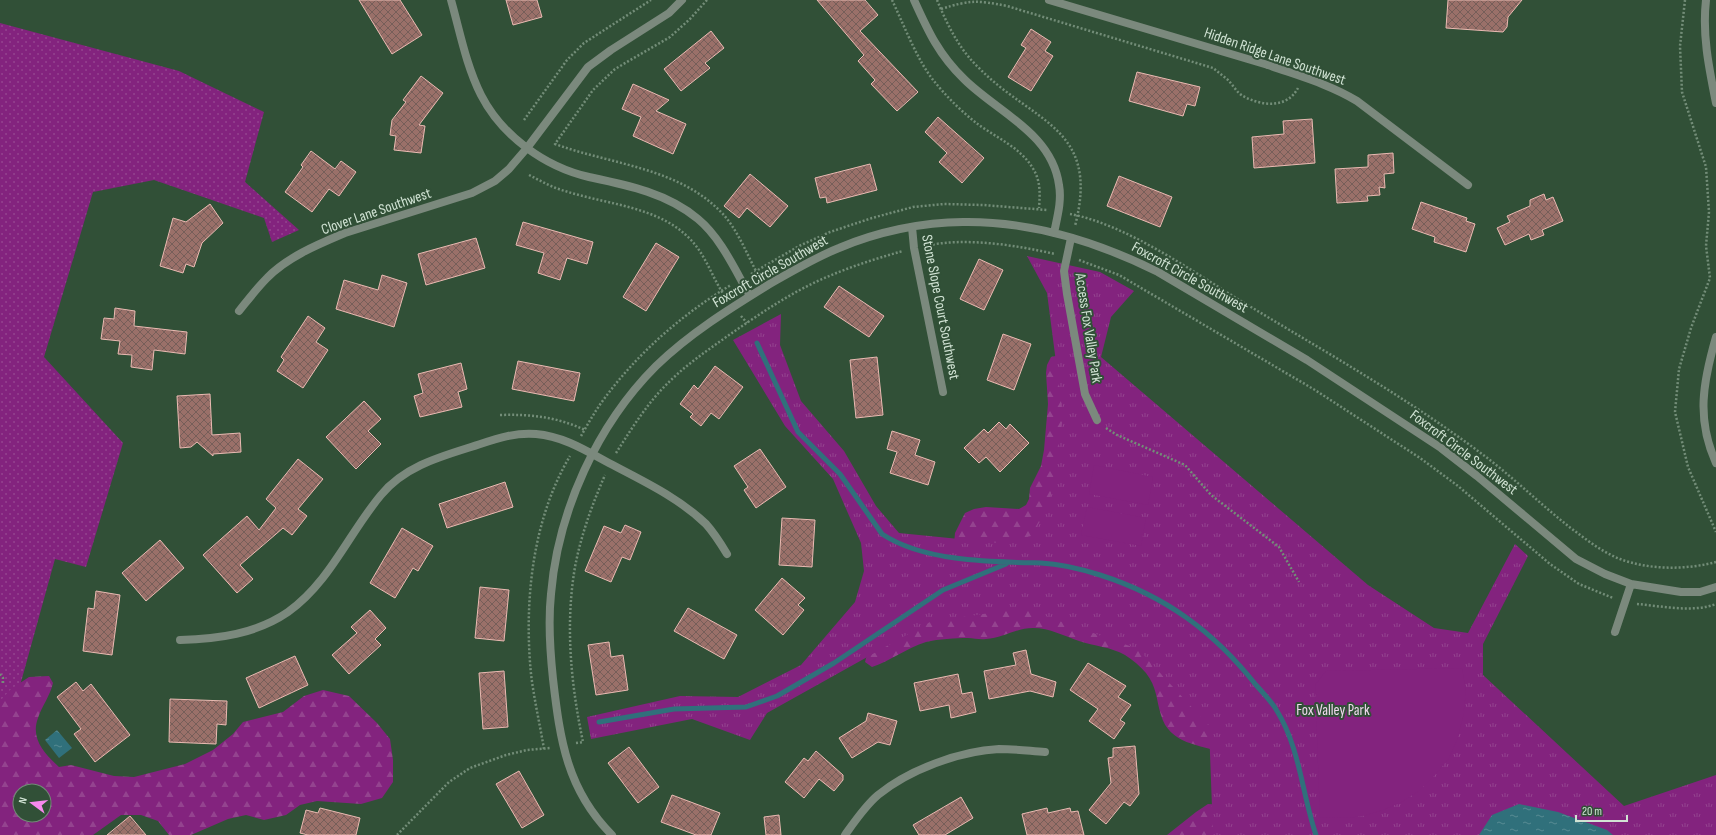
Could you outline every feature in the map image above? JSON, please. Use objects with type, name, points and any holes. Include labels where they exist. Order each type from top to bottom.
[{"type":"street","points":[[451,0],[468,61],[482,96],[498,120],[512,135],[540,158],[564,170],[645,190],[667,199],[690,212],[707,227],[750,296]]},
{"type":"street","name":"Clover Lane Southwest","points":[[239,311],[268,277],[290,261],[345,233],[432,207],[472,193],[489,185],[509,169],[527,148],[588,67],[610,50],[669,13],[682,0]]},
{"type":"street","points":[[916,0],[930,36],[950,65],[980,94],[1022,125],[1044,148],[1052,162],[1059,185],[1059,212],[1054,233]]},
{"type":"street","name":"Hidden Ridge Lane Southwest","points":[[1049,0],[1268,65],[1332,88],[1357,101],[1468,185]]},
{"type":"street","points":[[1706,0],[1704,35],[1716,103]]},
{"type":"street","name":"Foxcroft Circle Southwest","points":[[612,835],[587,805],[578,790],[570,769],[564,746],[554,689],[550,646],[549,623],[556,557],[572,501],[592,454],[619,410],[657,365],[707,324],[750,296],[816,258],[841,247],[912,227],[971,222],[1001,224],[1054,233],[1111,251],[1158,272],[1307,360],[1441,448],[1477,476],[1576,559],[1605,574],[1631,584],[1681,592],[1700,592],[1716,587]]},
{"type":"street","name":"Stone Slope Court Southwest","points":[[912,227],[914,248],[943,392]]},
{"type":"street","name":"Access Fox Valley Park","points":[[1071,238],[1064,271],[1074,337],[1085,394],[1096,420]]},
{"type":"street","points":[[1716,337],[1703,396],[1703,416],[1706,437],[1716,464]]},
{"type":"street","points":[[180,640],[230,636],[267,623],[287,612],[322,581],[382,493],[403,475],[427,462],[497,438],[511,435],[536,434],[562,439],[610,463],[685,506],[707,526],[728,554]]},
{"type":"street","points":[[1615,632],[1631,584]]},
{"type":"street","points":[[845,835],[856,819],[878,795],[894,784],[940,762],[962,755],[987,750],[1045,752]]},
{"type":"path","points":[[555,144],[593,90],[615,69],[670,37],[690,20],[707,0]]},
{"type":"path","points":[[892,0],[919,57],[932,80],[950,100],[975,122],[1018,152],[1033,167],[1040,188],[1038,208]]},
{"type":"path","points":[[937,0],[941,9],[965,1],[983,1],[1007,6],[1213,68],[1228,80],[1241,96],[1258,102],[1274,105],[1287,101],[1297,90],[1303,77]]},
{"type":"path","points":[[1685,0],[1680,46],[1682,92],[1706,167],[1709,212],[1706,246],[1710,278],[1691,328],[1679,369],[1675,412],[1688,467],[1716,532]]},
{"type":"path","points":[[529,175],[556,188],[652,214],[669,223],[692,241],[700,252],[722,291]]},
{"type":"path","points":[[583,742],[575,702],[570,642],[571,592],[575,566],[584,530],[593,503],[610,463],[632,429],[653,400],[669,382],[704,353],[746,323],[797,291],[827,277],[877,258],[938,243],[976,243],[1033,249],[1091,263],[1119,275],[1315,390],[1420,458],[1458,486],[1550,564],[1579,584],[1625,603],[1685,608],[1710,607],[1716,604]]},
{"type":"path","points":[[500,415],[520,414],[556,419],[585,430]]},
{"type":"path","points":[[1096,420],[1117,435],[1185,465],[1211,495],[1279,547],[1299,582]]},
{"type":"path","points":[[0,674],[4,678],[3,685]]},
{"type":"path","points":[[397,835],[449,782],[470,768],[506,755],[527,750],[544,749]]},
{"type":"green space","points":[[0,23],[179,71],[264,112],[245,182],[299,230],[272,242],[264,218],[154,180],[93,192],[44,357],[123,443],[86,567],[55,559],[0,758]]},
{"type":"green space","name":"Fox Valley Park","points":[[1027,256],[1100,272],[1134,291],[1111,317],[1101,357],[1368,585],[1434,628],[1468,633],[1515,544],[1528,556],[1483,644],[1483,675],[1624,806],[1716,775],[1716,835],[1213,835],[1209,726],[1138,649],[1023,608],[930,622],[767,713],[750,740],[692,719],[591,739],[587,717],[680,696],[738,697],[801,665],[855,602],[864,571],[861,543],[833,479],[785,426],[733,340],[781,314],[780,345],[801,401],[844,451],[876,506],[899,533],[999,543],[1031,536],[1049,507],[1063,416],[1047,293]]},
{"type":"green space","points":[[1060,355],[1071,368],[1051,544],[954,544],[955,533],[965,513],[974,509],[986,507],[1019,509],[1026,505],[1029,499],[1030,488],[1041,466],[1044,450],[1048,404],[1046,373],[1047,365],[1051,357]]},
{"type":"green space","points":[[1094,465],[1153,477],[1148,505],[1089,494]]},
{"type":"green space","points":[[1087,507],[1146,518],[1141,546],[1081,535]]},
{"type":"green space","points":[[937,599],[1152,603],[1225,753],[1187,742],[1178,738],[1171,732],[1165,725],[1161,715],[1150,678],[1134,661],[1120,652],[1079,641],[1051,631],[1039,628],[1027,628],[992,638],[942,639],[926,642],[872,667],[865,662],[868,651]]},
{"type":"green space","points":[[1462,668],[1466,692],[1463,717],[1457,740],[1449,758],[1436,774],[1419,791],[1400,803],[1383,810],[1363,816],[1347,818],[1320,817],[1315,685],[1326,671]]},
{"type":"green space","points":[[49,676],[53,683],[38,718],[36,733],[40,746],[59,767],[71,765],[114,776],[134,777],[185,764],[213,750],[233,734],[243,722],[283,712],[304,696],[323,690],[349,696],[377,723],[390,739],[393,760],[393,782],[382,798],[361,804],[317,801],[300,805],[286,815],[264,820],[246,815],[228,819],[191,835],[169,835],[158,821],[141,815],[121,815],[93,835],[0,835],[0,701],[11,689],[29,677]]},
{"type":"green space","points":[[1208,804],[1226,805],[1283,835],[1167,835]]},
{"type":"water","points":[[57,730],[72,748],[59,758],[45,740]]},
{"type":"water","points":[[1519,804],[1558,812],[1607,830],[1613,835],[1479,835],[1492,815]]},
{"type":"building","points":[[359,0],[400,0],[422,35],[392,54]]},
{"type":"building","points":[[506,0],[537,0],[542,17],[513,25]]},
{"type":"building","points":[[817,0],[865,0],[878,15],[860,31],[918,92],[897,111],[871,84],[875,80],[858,61],[864,55]]},
{"type":"building","points":[[1448,0],[1522,0],[1508,17],[1507,27],[1503,32],[1446,28]]},
{"type":"building","points":[[1031,29],[1051,42],[1045,51],[1053,56],[1031,91],[1008,77],[1026,48],[1021,45]]},
{"type":"building","points":[[711,31],[724,48],[705,63],[710,68],[681,91],[664,69]]},
{"type":"building","points":[[1137,72],[1200,87],[1195,106],[1187,104],[1183,116],[1129,101]]},
{"type":"building","points":[[421,76],[443,93],[419,125],[425,126],[421,153],[394,150],[396,136],[390,135],[392,120],[406,102],[403,100]]},
{"type":"building","points":[[633,84],[669,100],[656,111],[686,124],[673,154],[633,136],[641,117],[622,109]]},
{"type":"building","points":[[938,117],[984,158],[962,183],[939,162],[947,153],[925,132]]},
{"type":"building","points":[[1312,119],[1315,163],[1254,168],[1252,137],[1284,134],[1283,121]]},
{"type":"building","points":[[311,151],[335,169],[341,161],[356,172],[339,196],[329,189],[312,212],[285,192],[303,167],[301,165]]},
{"type":"building","points":[[1393,153],[1394,173],[1384,174],[1385,188],[1379,187],[1380,195],[1367,196],[1368,201],[1337,203],[1335,169],[1368,167],[1368,155]]},
{"type":"building","points":[[870,164],[877,190],[827,203],[826,197],[820,198],[815,178]]},
{"type":"building","points":[[750,174],[788,206],[770,227],[747,208],[739,218],[724,206]]},
{"type":"building","points":[[1119,176],[1172,197],[1160,227],[1107,206]]},
{"type":"building","points":[[1544,194],[1546,200],[1553,197],[1563,221],[1542,230],[1544,235],[1531,240],[1529,234],[1505,245],[1497,228],[1510,222],[1507,216],[1530,206],[1530,200]]},
{"type":"building","points":[[1421,202],[1467,218],[1466,221],[1475,224],[1466,252],[1434,242],[1435,237],[1412,229]]},
{"type":"building","points":[[210,204],[223,223],[202,243],[194,267],[186,264],[183,273],[160,266],[173,218],[186,222]]},
{"type":"building","points":[[523,222],[593,242],[587,264],[567,258],[560,280],[538,273],[544,253],[516,245]]},
{"type":"building","points":[[476,238],[485,268],[426,285],[418,254]]},
{"type":"building","points":[[656,243],[679,257],[646,311],[623,297]]},
{"type":"building","points":[[979,259],[1003,270],[984,310],[960,299]]},
{"type":"building","points":[[382,275],[407,283],[394,327],[336,309],[344,280],[378,290]]},
{"type":"building","points":[[839,286],[884,316],[869,337],[824,307]]},
{"type":"building","points":[[115,308],[135,311],[134,326],[187,332],[185,354],[154,350],[152,370],[131,367],[132,355],[118,354],[120,341],[101,339],[104,318],[114,319]]},
{"type":"building","points":[[308,316],[325,328],[316,342],[328,350],[303,388],[277,371],[284,360],[281,357]]},
{"type":"building","points":[[1003,334],[1031,344],[1014,390],[987,380]]},
{"type":"building","points":[[877,357],[883,415],[856,418],[850,360]]},
{"type":"building","points":[[518,361],[580,373],[574,401],[512,389]]},
{"type":"building","points":[[461,363],[467,389],[458,392],[462,407],[420,417],[414,396],[423,393],[418,374]]},
{"type":"building","points":[[715,366],[743,387],[719,419],[711,413],[701,426],[690,417],[693,414],[680,404],[694,385],[698,389]]},
{"type":"building","points":[[210,394],[212,435],[240,433],[241,452],[213,454],[213,456],[197,442],[191,447],[180,448],[177,396]]},
{"type":"building","points":[[364,401],[381,419],[368,431],[381,444],[356,469],[326,437]]},
{"type":"building","points":[[999,422],[1006,429],[1010,424],[1029,443],[1000,472],[986,457],[979,463],[964,448],[984,429],[988,433]]},
{"type":"building","points":[[892,431],[920,440],[915,455],[935,462],[928,485],[890,473],[897,452],[887,449]]},
{"type":"building","points":[[760,449],[786,487],[756,508],[744,490],[748,487],[734,466]]},
{"type":"building","points":[[298,459],[323,479],[298,509],[307,516],[292,535],[283,528],[240,565],[253,579],[237,593],[203,555],[247,516],[259,530],[276,508],[266,499]]},
{"type":"building","points":[[505,482],[513,507],[447,528],[439,504]]},
{"type":"building","points":[[782,518],[815,520],[812,567],[779,565]]},
{"type":"building","points":[[625,525],[641,532],[630,560],[622,557],[611,582],[585,571],[604,526],[621,533]]},
{"type":"building","points":[[402,528],[433,546],[418,571],[413,568],[395,598],[370,583]]},
{"type":"building","points":[[160,540],[184,568],[146,601],[122,573]]},
{"type":"building","points":[[782,578],[805,598],[798,605],[804,610],[783,635],[755,610]]},
{"type":"building","points":[[480,587],[509,590],[504,641],[475,638]]},
{"type":"building","points":[[96,591],[120,595],[112,655],[83,651],[88,608],[94,609]]},
{"type":"building","points":[[688,608],[737,635],[724,659],[674,631]]},
{"type":"building","points":[[370,610],[386,628],[375,639],[381,645],[349,674],[332,655],[357,633],[351,627]]},
{"type":"building","points":[[609,642],[611,657],[623,655],[628,690],[596,695],[588,645]]},
{"type":"building","points":[[1026,650],[1031,674],[1056,682],[1053,697],[1030,691],[989,699],[984,671],[1016,665],[1013,653]]},
{"type":"building","points":[[295,656],[308,685],[259,708],[246,678]]},
{"type":"building","points":[[1088,663],[1126,686],[1118,697],[1131,705],[1120,720],[1125,723],[1114,739],[1089,721],[1098,709],[1070,690]]},
{"type":"building","points":[[504,671],[508,727],[483,729],[479,673]]},
{"type":"building","points":[[958,674],[962,694],[972,692],[976,712],[951,718],[949,705],[920,711],[914,683]]},
{"type":"building","points":[[76,682],[83,691],[91,684],[130,735],[95,762],[74,734],[81,729],[57,697]]},
{"type":"building","points":[[170,699],[227,701],[226,725],[217,724],[216,744],[169,742]]},
{"type":"building","points":[[868,713],[897,721],[890,745],[878,742],[852,758],[839,738],[866,721]]},
{"type":"building","points":[[1135,746],[1139,794],[1130,806],[1124,802],[1106,824],[1089,810],[1111,783],[1108,758],[1113,757],[1113,748]]},
{"type":"building","points":[[629,747],[659,787],[638,803],[608,763]]},
{"type":"building","points":[[816,751],[843,775],[843,780],[834,791],[819,779],[804,798],[785,782],[804,758],[808,761]]},
{"type":"building","points":[[519,771],[544,815],[522,828],[496,784]]},
{"type":"building","points":[[672,795],[720,813],[711,835],[696,835],[661,822]]},
{"type":"building","points":[[961,797],[973,818],[945,835],[919,835],[913,825]]},
{"type":"building","points":[[320,808],[360,818],[356,835],[308,835],[300,833],[306,810],[318,813]]},
{"type":"building","points":[[1047,808],[1048,813],[1070,808],[1071,812],[1078,811],[1084,835],[1027,835],[1022,814]]},
{"type":"building","points":[[779,815],[781,835],[766,835],[764,817]]},
{"type":"building","points":[[130,816],[146,835],[107,835]]},
{"type":"waterway","points":[[757,343],[798,432],[840,474],[882,534],[899,543],[918,550],[959,559],[1056,564],[1093,573],[1146,594],[1167,605],[1206,632],[1240,666],[1270,701],[1285,725],[1296,756],[1316,835]]},
{"type":"waterway","points":[[599,722],[674,709],[746,707],[777,696],[834,663],[943,590],[1006,564]]}]
